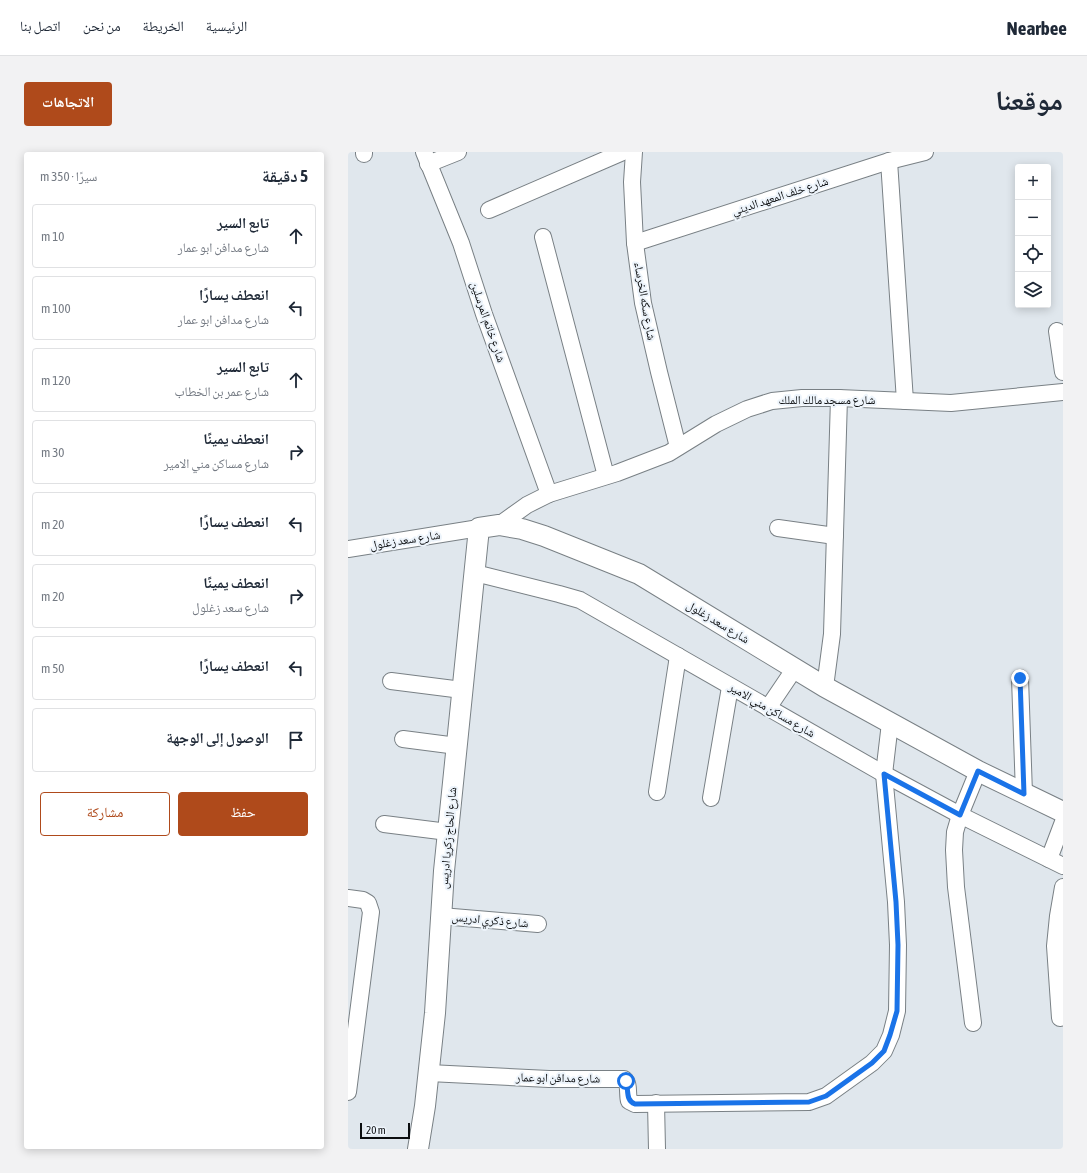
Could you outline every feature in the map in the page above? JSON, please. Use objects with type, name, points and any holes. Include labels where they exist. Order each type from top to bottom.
[{"type":"street","points":[[426,158],[458,152]]},
{"type":"street","points":[[489,210],[623,152]]},
{"type":"street","name":"شارع سكه الخرساء","points":[[634,152],[632,182],[635,243],[643,303],[678,448]]},
{"type":"street","name":"شارع خلف المعهد الديني","points":[[635,243],[889,161],[925,152]]},
{"type":"street","name":"شارع خاتم المرسلين","points":[[426,158],[461,243],[484,314],[549,494]]},
{"type":"street","points":[[889,161],[905,401]]},
{"type":"street","points":[[543,237],[606,476]]},
{"type":"street","points":[[1057,331],[1063,372]]},
{"type":"street","name":"شارع مسجد مالك الملك","points":[[499,525],[526,505],[549,494],[606,476],[669,453],[716,424],[747,408],[772,401],[802,398],[839,398],[951,403],[1063,392]]},
{"type":"street","points":[[825,687],[832,634],[839,398]]},
{"type":"street","name":"شارع سعد زغلول","points":[[348,549],[499,525],[522,529],[544,536],[639,574],[825,687],[978,771],[1063,812]]},
{"type":"street","name":"شارع الحاج زكريا ادريس","points":[[418,1149],[429,1073],[435,1013],[448,832],[479,528]]},
{"type":"street","points":[[778,528],[835,536]]},
{"type":"street","name":"شارع مساكن مني الامير","points":[[475,573],[580,600],[884,774],[960,815],[1056,862]]},
{"type":"street","points":[[657,792],[678,656]]},
{"type":"street","points":[[768,708],[795,668]]},
{"type":"street","points":[[1020,678],[1024,794]]},
{"type":"street","points":[[391,681],[462,690]]},
{"type":"street","points":[[711,798],[730,686]]},
{"type":"street","name":"شارع مدافن ابو عمار","points":[[429,1073],[549,1079],[624,1079],[626,1081],[628,1098],[632,1103],[809,1102],[826,1096],[872,1063],[884,1051],[897,1011],[898,974],[896,902],[884,774],[890,723]]},
{"type":"street","points":[[403,739],[457,746]]},
{"type":"street","points":[[973,1023],[954,868],[954,850],[955,832],[960,815],[978,771]]},
{"type":"street","points":[[1056,862],[1063,822]]},
{"type":"street","points":[[384,824],[448,832]]},
{"type":"street","points":[[1060,1018],[1054,946],[1063,887]]},
{"type":"street","points":[[348,898],[363,900],[368,903],[371,912],[348,1092]]},
{"type":"street","name":"شارع ذكري ادريس","points":[[441,916],[538,924]]},
{"type":"street","points":[[656,1103],[657,1149]]},
{"type":"route","points":[[626,1081],[629,1101],[635,1104],[809,1102],[826,1096],[872,1063],[884,1051],[897,1011],[898,974],[896,902],[884,774],[960,815],[978,771],[1024,794],[1020,678]]}]
